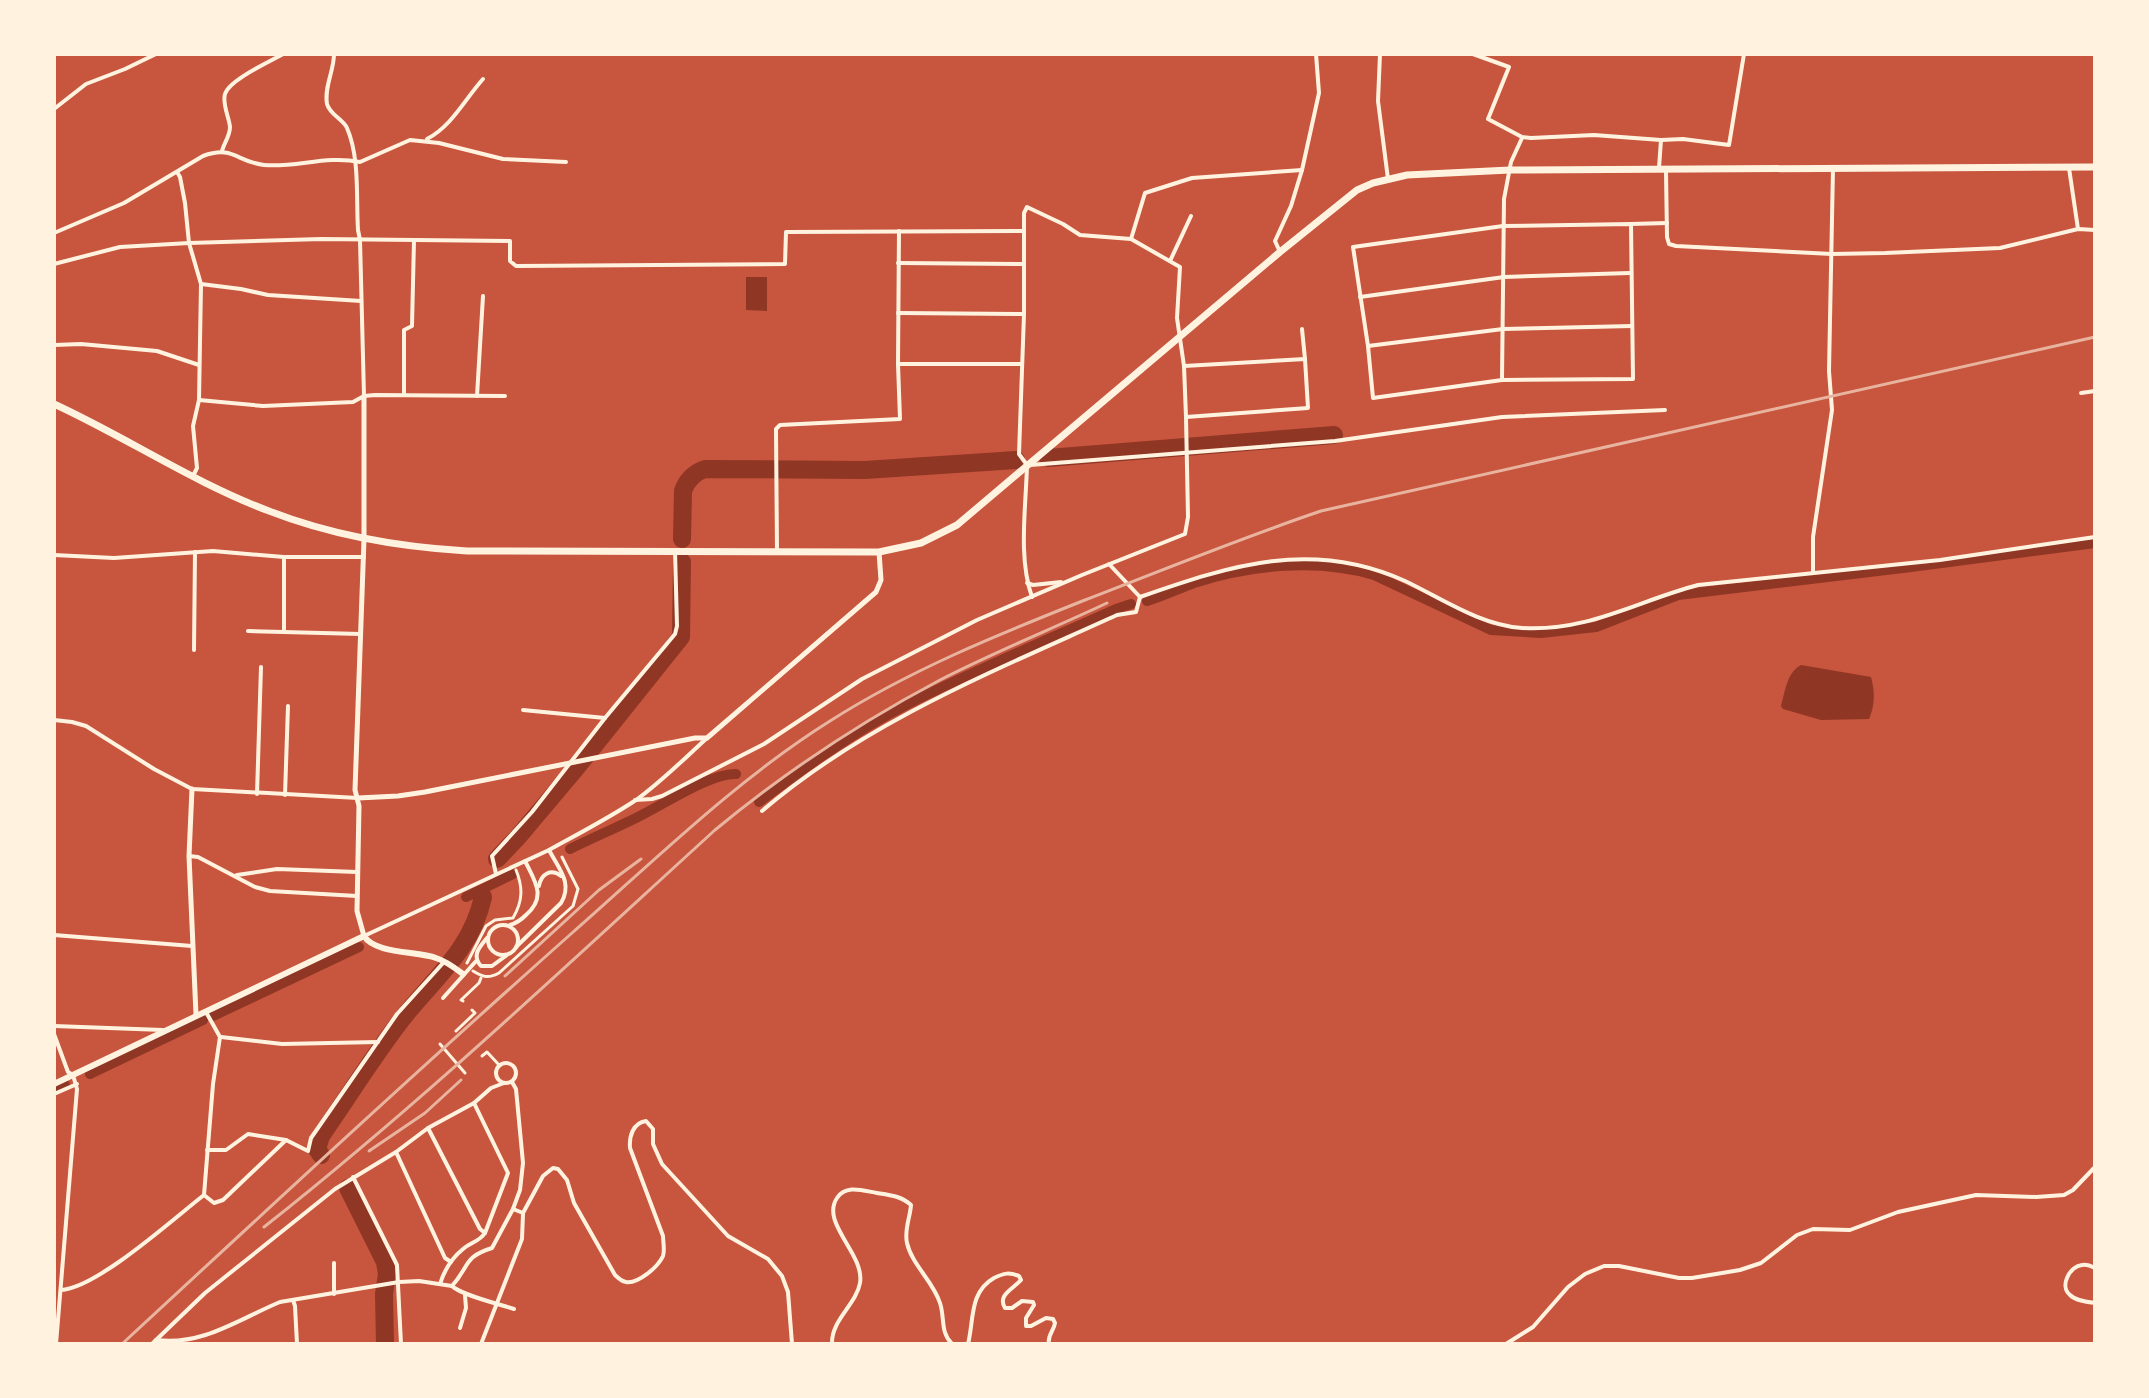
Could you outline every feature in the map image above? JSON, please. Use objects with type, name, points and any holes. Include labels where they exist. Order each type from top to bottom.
[{"type":"main road","points":[[54,404],[232,496],[268,511],[332,532],[406,547],[467,551],[879,552],[921,543],[957,525],[1280,252],[1357,190],[1373,183],[1423,174],[1510,170],[2095,167]]},
{"type":"main road","points":[[54,1084],[364,936],[376,946],[436,957],[463,974]]},
{"type":"street","points":[[222,151],[230,129],[225,93],[251,71],[283,54]]},
{"type":"street","points":[[334,54],[327,106],[345,124],[355,162],[360,240],[364,557],[355,790],[358,798],[357,896],[364,936],[549,850],[635,800],[876,592],[881,580],[879,552]]},
{"type":"street","points":[[1280,252],[1275,241],[1291,206],[1302,170],[1319,93],[1316,54]]},
{"type":"street","points":[[1380,54],[1378,101],[1388,179]]},
{"type":"street","points":[[1473,54],[1509,67],[1488,119],[1522,137],[1594,135],[1683,139],[1729,145],[1744,54]]},
{"type":"street","points":[[54,109],[86,84],[153,55]]},
{"type":"street","points":[[425,140],[446,125],[483,79]]},
{"type":"street","points":[[1502,380],[1504,199],[1522,137]]},
{"type":"street","points":[[54,233],[124,203],[216,151],[267,165],[327,159],[360,162],[410,140],[425,140],[503,159],[566,162]]},
{"type":"street","points":[[1661,140],[1669,244],[1676,246],[1832,254],[2000,248],[2078,229],[2095,230]]},
{"type":"street","points":[[2069,167],[2078,229]]},
{"type":"street","points":[[1813,573],[1813,537],[1832,410],[1829,371],[1833,168]]},
{"type":"street","points":[[1131,239],[1145,193],[1192,178],[1302,170]]},
{"type":"street","points":[[177,172],[185,203],[189,243],[201,284],[199,400],[193,426],[197,468],[193,476]]},
{"type":"street","points":[[635,800],[662,796],[750,753],[862,679],[977,620],[1185,534],[1188,517],[1186,417],[1184,366],[1177,318],[1180,267],[1131,239],[1080,235],[1027,207],[1024,213],[1019,454],[1027,465],[1024,560],[1032,597]]},
{"type":"street","points":[[1170,261],[1191,216]]},
{"type":"street","points":[[1631,224],[1633,379],[1502,380],[1373,398],[1353,247],[1503,226],[1667,223]]},
{"type":"street","points":[[777,551],[776,429],[780,425],[900,419],[899,231]]},
{"type":"street","points":[[54,264],[120,247],[321,239],[510,241],[510,261],[516,266],[785,264],[786,232],[1024,231]]},
{"type":"street","points":[[404,395],[404,330],[412,326],[414,240]]},
{"type":"street","points":[[898,263],[1024,264]]},
{"type":"street","points":[[1360,297],[1504,277],[1630,273]]},
{"type":"street","points":[[201,284],[268,295],[361,301]]},
{"type":"street","points":[[477,396],[483,296]]},
{"type":"street","points":[[898,313],[1024,314]]},
{"type":"street","points":[[1368,346],[1503,329],[1632,326]]},
{"type":"street","points":[[1186,417],[1308,408],[1302,329]]},
{"type":"street","points":[[54,345],[81,344],[157,351],[199,365]]},
{"type":"street","points":[[1184,366],[1305,359]]},
{"type":"street","points":[[898,364],[1022,364]]},
{"type":"street","points":[[2081,393],[2095,391]]},
{"type":"street","points":[[199,400],[263,406],[353,402],[364,396],[505,396]]},
{"type":"street","points":[[1027,465],[1335,441],[1502,417],[1665,410]]},
{"type":"street","points":[[1140,597],[1196,577],[1264,561],[1331,561],[1378,570],[1488,622],[1525,628],[1561,627],[1582,624],[1698,585],[1940,560],[2095,537]]},
{"type":"street","points":[[54,555],[114,558],[213,551],[284,557],[364,557]]},
{"type":"street","points":[[496,874],[492,856],[532,812],[675,634],[675,551]]},
{"type":"street","points":[[194,650],[195,552]]},
{"type":"street","points":[[284,557],[284,632]]},
{"type":"street","points":[[1109,564],[1140,597]]},
{"type":"street","points":[[1027,583],[1067,581]]},
{"type":"street","points":[[762,811],[812,771],[876,730],[926,703],[1059,641],[1117,615],[1136,612],[1140,597]]},
{"type":"street","points":[[248,631],[361,634]]},
{"type":"street","points":[[257,794],[261,667]]},
{"type":"street","points":[[285,796],[288,706]]},
{"type":"street","points":[[523,710],[605,718]]},
{"type":"street","points":[[54,720],[86,726],[192,789],[285,796],[398,796],[707,738]]},
{"type":"street","points":[[192,789],[189,856],[196,1015]]},
{"type":"street","points":[[477,960],[481,966],[488,967],[508,954],[561,903],[567,888],[549,850]]},
{"type":"street","points":[[189,856],[198,857],[255,887],[270,891],[357,896]]},
{"type":"street","points":[[473,971],[488,978],[499,973],[573,906],[578,889],[562,857]]},
{"type":"street","points":[[525,861],[539,888]]},
{"type":"street","points":[[235,876],[277,869],[357,872]]},
{"type":"street","points":[[467,963],[486,926],[495,920],[510,919],[517,912],[523,888],[516,870]]},
{"type":"street","points":[[443,998],[477,960],[478,950],[494,928],[515,924],[531,910],[539,896],[542,877],[549,872],[557,873],[564,879]]},
{"type":"street","points":[[507,926],[517,935],[516,947]]},
{"type":"street","points":[[54,935],[192,946]]},
{"type":"street","points":[[489,936],[489,945],[495,952],[508,954]]},
{"type":"street","points":[[207,1150],[226,1150],[248,1134],[286,1140],[308,1151],[311,1138],[397,1014],[444,962]]},
{"type":"street","points":[[463,1001],[479,983],[481,976]]},
{"type":"street","points":[[456,1031],[475,1013],[472,1010]]},
{"type":"street","points":[[61,1290],[81,1286],[102,1274],[204,1195],[220,1037],[206,1011]]},
{"type":"street","points":[[54,1026],[167,1031]]},
{"type":"street","points":[[54,1034],[68,1072],[77,1084],[56,1344]]},
{"type":"street","points":[[220,1037],[282,1044],[378,1042]]},
{"type":"street","points":[[440,1044],[465,1073]]},
{"type":"street","points":[[482,1056],[487,1052],[500,1066]]},
{"type":"street","points":[[491,1088],[500,1066],[506,1063],[515,1068],[517,1074],[512,1082]]},
{"type":"street","points":[[496,1075],[504,1083]]},
{"type":"street","points":[[154,1342],[205,1293],[335,1189],[396,1152],[428,1128],[474,1103],[491,1088],[512,1082]]},
{"type":"street","points":[[452,1286],[475,1253],[492,1248],[520,1190],[523,1163],[516,1089],[512,1082]]},
{"type":"street","points":[[54,1094],[77,1084]]},
{"type":"street","points":[[440,1284],[451,1262],[463,1249],[480,1241],[485,1233],[508,1173],[474,1103]]},
{"type":"street","points":[[481,1344],[522,1239],[523,1213],[543,1176],[553,1168],[558,1169],[567,1180],[574,1203],[615,1275],[622,1281],[639,1279],[662,1257],[663,1236],[630,1148],[633,1130],[640,1122],[646,1121],[653,1129],[653,1144],[662,1164],[728,1236],[768,1259],[782,1276],[788,1292],[792,1344]]},
{"type":"street","points":[[428,1128],[480,1229],[485,1233]]},
{"type":"street","points":[[204,1195],[214,1203],[223,1200],[286,1140]]},
{"type":"street","points":[[396,1152],[445,1258],[451,1262]]},
{"type":"street","points":[[1506,1344],[1533,1327],[1568,1287],[1585,1274],[1604,1266],[1630,1267],[1679,1278],[1740,1270],[1761,1263],[1797,1235],[1813,1229],[1850,1230],[1898,1212],[1976,1195],[2064,1195],[2095,1167]]},
{"type":"street","points":[[353,1177],[397,1265],[401,1344]]},
{"type":"street","points":[[832,1344],[837,1324],[860,1282],[860,1268],[835,1221],[833,1211],[840,1193],[847,1189],[904,1199],[911,1205],[906,1230],[909,1250],[936,1292],[943,1329],[952,1344]]},
{"type":"street","points":[[513,1209],[523,1213]]},
{"type":"street","points":[[334,1263],[334,1294]]},
{"type":"street","points":[[2095,1268],[2081,1265],[2074,1268],[2066,1282],[2070,1296],[2095,1303]]},
{"type":"street","points":[[968,1344],[971,1317],[982,1287],[1004,1273],[1011,1273],[1021,1280],[1007,1292],[1003,1305],[1012,1308],[1022,1301],[1033,1302],[1026,1326],[1046,1318],[1053,1319],[1055,1323],[1049,1335],[1049,1344]]},
{"type":"street","points":[[154,1342],[207,1336],[263,1309],[293,1300],[396,1283],[419,1281],[452,1286],[459,1293],[514,1309]]},
{"type":"street","points":[[460,1328],[466,1308],[465,1295]]},
{"type":"street","points":[[293,1300],[297,1344]]},
{"type":"shaded area","points":[[746,277],[767,277],[767,311],[746,310]]},
{"type":"shaded area","points":[[1801,665],[1871,677],[1874,698],[1869,719],[1821,720],[1783,709],[1781,706],[1787,683]]},
{"type":"waterway","points":[[1048,458],[1334,435]]},
{"type":"waterway","points":[[682,539],[683,491],[691,477],[705,469],[865,470],[1016,460]]},
{"type":"waterway","points":[[1147,601],[1194,583],[1238,572],[1307,565],[1374,575],[1491,630],[1541,633],[1596,627],[1678,595],[2095,543]]},
{"type":"waterway","points":[[497,859],[577,767],[681,637],[682,562]]},
{"type":"waterway","points":[[759,802],[813,762],[888,714],[1012,655],[1131,604]]},
{"type":"waterway","points":[[570,849],[700,784],[736,774]]},
{"type":"waterway","points":[[466,897],[513,874]]},
{"type":"waterway","points":[[321,1155],[317,1149],[321,1136],[406,1014],[462,946],[478,915],[483,897]]},
{"type":"waterway","points":[[213,1016],[359,947]]},
{"type":"waterway","points":[[90,1074],[203,1020]]},
{"type":"waterway","points":[[54,1090],[65,1085]]},
{"type":"waterway","points":[[348,1188],[385,1262],[385,1344]]},
{"type":"railway","points":[[122,1344],[402,1086],[697,822],[795,744],[891,686],[954,654],[1052,613],[1321,511],[2095,337]]},
{"type":"railway","points":[[264,1227],[437,1082],[715,830],[768,788],[823,749],[910,696],[1107,603]]},
{"type":"railway","points":[[505,976],[599,890],[641,859]]},
{"type":"railway","points":[[369,1151],[425,1113],[461,1080]]}]
